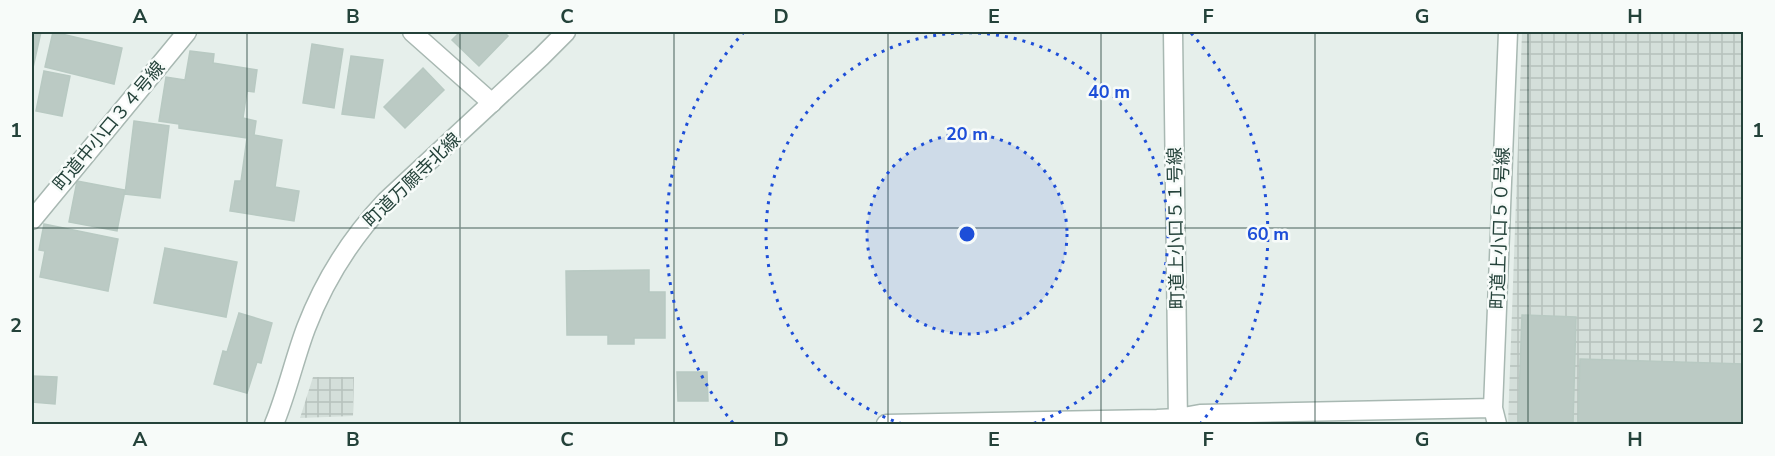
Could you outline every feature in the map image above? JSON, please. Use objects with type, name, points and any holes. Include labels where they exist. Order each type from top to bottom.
[{"type":"street","name":"町道中小口３４号線","points":[[32,220],[187,32]]},
{"type":"street","points":[[412,32],[492,103]]},
{"type":"street","name":"町道万願寺北線","points":[[274,424],[307,327],[339,262],[370,218],[566,32]]},
{"type":"street","name":"町道上小口５１号線","points":[[1173,32],[1178,421]]},
{"type":"street","name":"町道上小口５０号線","points":[[1495,416],[1508,32]]},
{"type":"street","points":[[886,424],[1178,421],[1200,414],[1495,416]]},
{"type":"shaded area","points":[[1522,32],[1743,32],[1743,424],[1508,424]]},
{"type":"shaded area","points":[[313,377],[354,377],[353,416],[300,418]]},
{"type":"building","points":[[32,32],[41,32],[32,72]]},
{"type":"building","points":[[53,32],[122,48],[114,84],[45,67]]},
{"type":"building","points":[[460,32],[504,32],[508,36],[479,66],[452,40]]},
{"type":"building","points":[[312,44],[343,49],[334,108],[303,103]]},
{"type":"building","points":[[190,51],[214,54],[213,63],[257,70],[254,92],[247,91],[243,118],[256,121],[254,135],[282,140],[275,187],[299,191],[294,221],[230,211],[235,181],[241,181],[247,138],[179,128],[179,124],[159,121],[166,77],[185,80]]},
{"type":"building","points":[[351,56],[383,60],[374,118],[342,114]]},
{"type":"building","points":[[423,68],[444,90],[405,128],[384,107]]},
{"type":"building","points":[[44,71],[70,76],[62,116],[36,111]]},
{"type":"building","points":[[134,121],[169,126],[160,198],[125,194]]},
{"type":"building","points":[[77,181],[125,190],[117,231],[69,222]]},
{"type":"building","points":[[44,224],[118,239],[108,291],[40,277],[45,251],[39,250]]},
{"type":"building","points":[[165,248],[237,262],[226,317],[154,303]]},
{"type":"building","points":[[649,270],[649,292],[665,292],[665,338],[634,338],[634,344],[608,344],[608,335],[567,335],[566,271]]},
{"type":"building","points":[[239,313],[272,323],[261,363],[257,362],[247,393],[214,384],[223,351],[227,352]]},
{"type":"building","points":[[1522,315],[1576,317],[1573,424],[1518,424]]},
{"type":"building","points":[[1580,359],[1744,364],[1744,424],[1578,424]]},
{"type":"building","points":[[677,372],[707,372],[708,401],[678,401]]},
{"type":"building","points":[[32,376],[57,377],[55,404],[32,402]]}]
